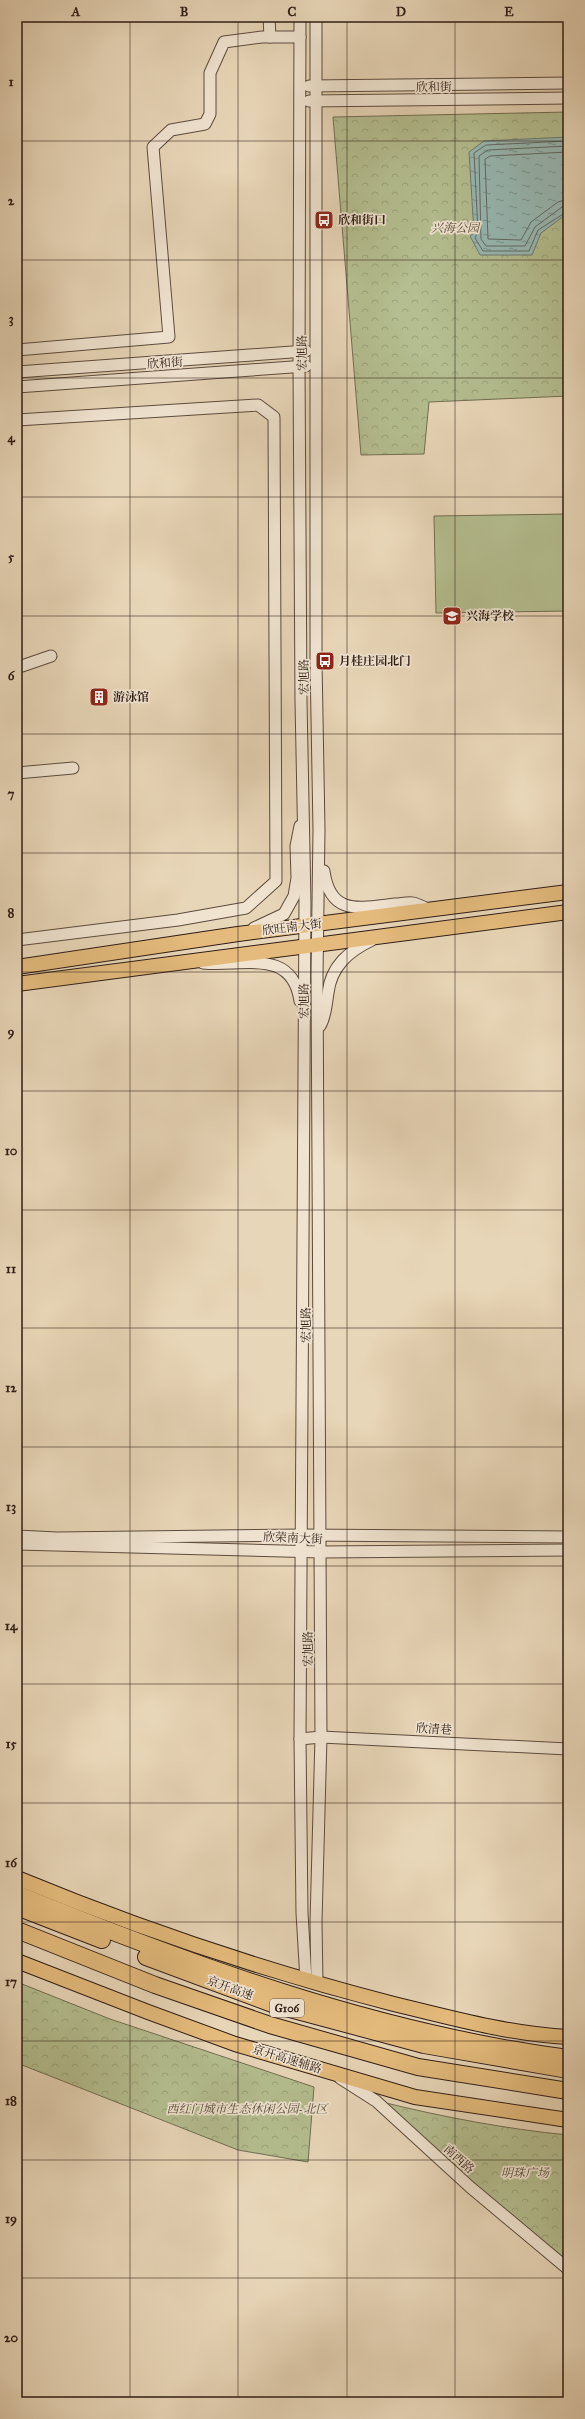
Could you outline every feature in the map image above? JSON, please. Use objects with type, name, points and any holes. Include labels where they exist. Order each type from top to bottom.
[{"type":"highway","points":[[17,1894],[157,1950],[396,2026],[439,2036],[568,2058]]},
{"type":"highway","name":"京开高速","points":[[17,1907],[275,2005],[424,2045],[568,2070]]},
{"type":"highway","name":"京开高速","points":[[17,1930],[155,1985],[270,2025],[418,2067],[568,2091]]},
{"type":"main road","name":"欣旺南大街","points":[[17,967],[238,934],[568,892]]},
{"type":"main road","name":"欣旺南大街","points":[[17,984],[183,961],[374,939],[568,912]]},
{"type":"main road","points":[[17,1878],[171,1938],[311,1982],[432,2013],[497,2027],[568,2038]]},
{"type":"main road","name":"京开高速辅路","points":[[17,1961],[235,2044],[415,2097],[568,2120]]},
{"type":"street","points":[[269,17],[270,37]]},
{"type":"street","name":"宏旭路","points":[[300,17],[299,366],[304,810],[317,1032],[321,1536],[322,1737],[316,1922],[311,1982]]},
{"type":"street","name":"宏旭路","points":[[311,925],[319,830],[315,350],[316,17]]},
{"type":"street","points":[[17,350],[169,337],[153,148],[171,130],[204,124],[210,114],[210,73],[224,42],[270,37],[300,37]]},
{"type":"street","name":"欣和街","points":[[300,86],[568,83]]},
{"type":"street","name":"欣和街","points":[[299,101],[568,98]]},
{"type":"street","name":"欣和街","points":[[17,372],[191,357],[315,350]]},
{"type":"street","points":[[191,357],[198,364],[192,374]]},
{"type":"street","name":"欣和街","points":[[17,387],[316,366]]},
{"type":"street","points":[[17,420],[258,405],[274,417],[277,807],[276,881],[246,908],[178,920],[17,940]]},
{"type":"street","points":[[17,664],[22,666],[51,656]]},
{"type":"street","points":[[17,773],[73,768]]},
{"type":"street","points":[[238,934],[284,914],[294,896],[297,878],[296,846],[304,810]]},
{"type":"street","points":[[319,830],[326,884],[336,901],[346,906],[360,908],[412,902],[428,909]]},
{"type":"street","points":[[317,1032],[324,1020],[328,989],[333,974],[342,959],[352,950],[374,939]]},
{"type":"street","name":"宏旭路","points":[[311,946],[305,1029],[300,1739],[302,1913],[311,1982]]},
{"type":"street","points":[[183,961],[223,965],[276,964],[290,975],[299,992],[305,1029]]},
{"type":"street","name":"欣荣南大街","points":[[17,1536],[57,1538],[302,1535],[568,1537]]},
{"type":"street","name":"欣荣南大街","points":[[17,1544],[321,1552],[568,1550]]},
{"type":"street","name":"欣清巷","points":[[300,1739],[322,1737],[568,1749]]},
{"type":"street","name":"南西路","points":[[330,2072],[376,2101],[470,2187],[568,2269]]},
{"type":"green space","name":"兴海公园","points":[[568,112],[568,396],[429,402],[424,454],[361,455],[333,117]]},
{"type":"green space","points":[[568,514],[568,611],[436,613],[434,516]]},
{"type":"green space","name":"西红门城市生态休闲公园-北区","points":[[17,1982],[110,2019],[314,2087],[308,2162],[238,2150],[17,2063]]},
{"type":"green space","name":"明珠广场","points":[[382,2102],[475,2122],[568,2135],[568,2267]]},
{"type":"water","points":[[568,137],[568,213],[541,233],[532,255],[480,255],[470,236],[474,233],[469,152],[484,141]]},
{"type":"place","name":"欣和街口","points":[[324,220]]},
{"type":"place","name":"兴海学校","points":[[452,616]]},
{"type":"place","name":"月桂庄园北门","points":[[325,661]]},
{"type":"place","name":"游泳馆","points":[[99,697]]}]
